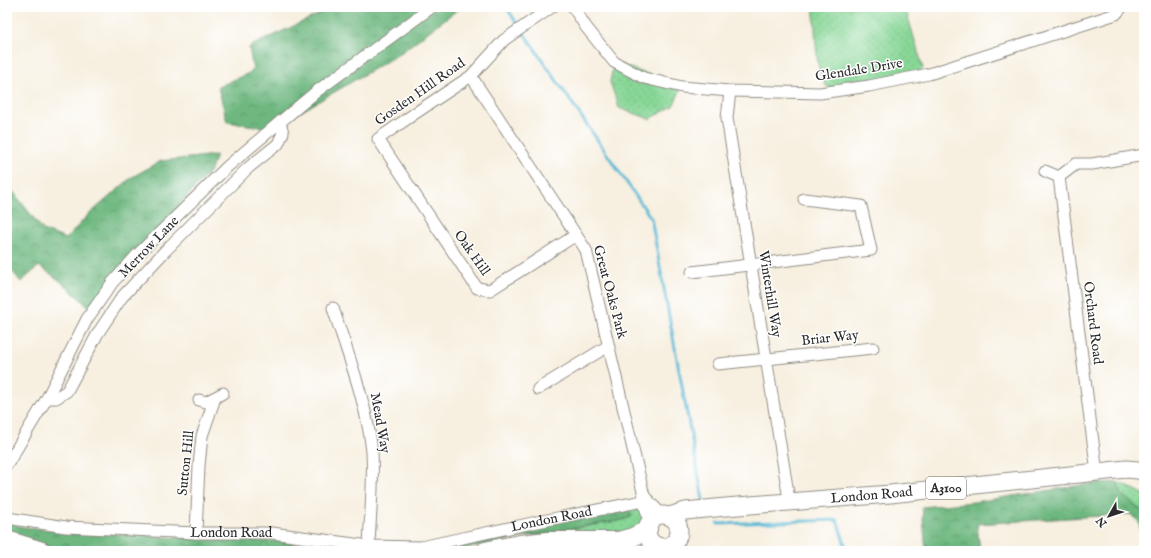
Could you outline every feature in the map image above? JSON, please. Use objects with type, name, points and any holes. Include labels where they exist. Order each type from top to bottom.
[{"type":"highway","points":[[485,551],[520,544],[549,541],[619,541],[633,537],[657,520]]},
{"type":"highway","points":[[7,540],[42,551]]},
{"type":"main road","name":"London Road","points":[[657,520],[685,512],[788,501],[898,493],[1126,469],[1143,473]]},
{"type":"main road","points":[[668,544],[702,510]]},
{"type":"main road","points":[[674,519],[668,544],[650,539],[657,520],[674,519]]},
{"type":"street","name":"Merrow Lane","points":[[7,465],[47,398],[87,319],[112,283],[228,166],[317,91],[432,7]]},
{"type":"street","name":"Gosden Hill Road","points":[[378,139],[471,76],[504,40],[552,7]]},
{"type":"street","name":"Glendale Drive","points":[[573,7],[586,27],[614,62],[644,78],[682,86],[730,91],[820,93],[869,86],[929,74],[1116,14],[1122,7]]},
{"type":"street","name":"Great Oaks Park","points":[[471,76],[586,250],[644,499],[645,510],[657,520]]},
{"type":"street","name":"Winterhill Way","points":[[730,91],[727,118],[788,501]]},
{"type":"street","name":"Merrow Lane","points":[[47,398],[56,398],[67,391],[98,333],[122,297],[248,168],[278,144],[283,133],[280,122]]},
{"type":"street","name":"Oak Hill","points":[[378,139],[476,288],[490,290],[576,235]]},
{"type":"street","points":[[1045,171],[1059,177],[1076,164],[1092,164],[1144,156]]},
{"type":"street","name":"Orchard Road","points":[[1059,177],[1104,472]]},
{"type":"street","points":[[692,272],[871,250],[862,206],[804,199]]},
{"type":"street","name":"Mead Way","points":[[333,308],[352,366],[364,411],[372,452],[369,546]]},
{"type":"street","points":[[538,389],[608,346]]},
{"type":"street","name":"Briar Way","points":[[718,364],[873,348]]},
{"type":"street","name":"Sutton Hill","points":[[196,533],[202,436],[219,396],[206,402],[199,400]]},
{"type":"street","name":"London Road","points":[[7,518],[66,527],[196,533],[272,533],[369,546],[421,547],[644,499]]},
{"type":"green space","points":[[334,7],[461,7],[399,54],[292,117],[269,128],[227,122],[218,87],[253,71],[249,47]]},
{"type":"green space","points":[[813,7],[905,7],[923,68],[918,74],[828,88],[823,81],[820,72],[816,50]]},
{"type":"green space","points":[[614,62],[682,87],[673,106],[650,119],[619,108],[610,82]]},
{"type":"green space","points":[[216,155],[211,170],[89,307],[59,280],[39,266],[21,282],[7,265],[7,184],[43,230],[66,239],[86,217],[132,177],[161,161]]},
{"type":"green space","points":[[1117,482],[1144,495],[1144,513],[1122,495]]},
{"type":"green space","points":[[1117,482],[1122,495],[1144,513],[1144,551],[1139,522],[1130,514],[977,524],[980,551],[926,551],[922,507],[974,502],[1095,483]]},
{"type":"green space","points":[[633,506],[641,512],[642,518],[641,522],[631,531],[529,536],[623,520],[632,516],[628,510],[629,507]]},
{"type":"green space","points":[[628,510],[632,516],[623,520],[451,551],[401,551]]},
{"type":"green space","points":[[7,522],[22,527],[50,530],[217,540],[278,541],[307,546],[378,551],[212,551],[187,549],[183,551],[72,551],[37,545],[7,536]]},
{"type":"waterway","points":[[506,7],[651,218],[703,500]]},
{"type":"waterway","points":[[718,524],[837,520],[847,551]]}]
